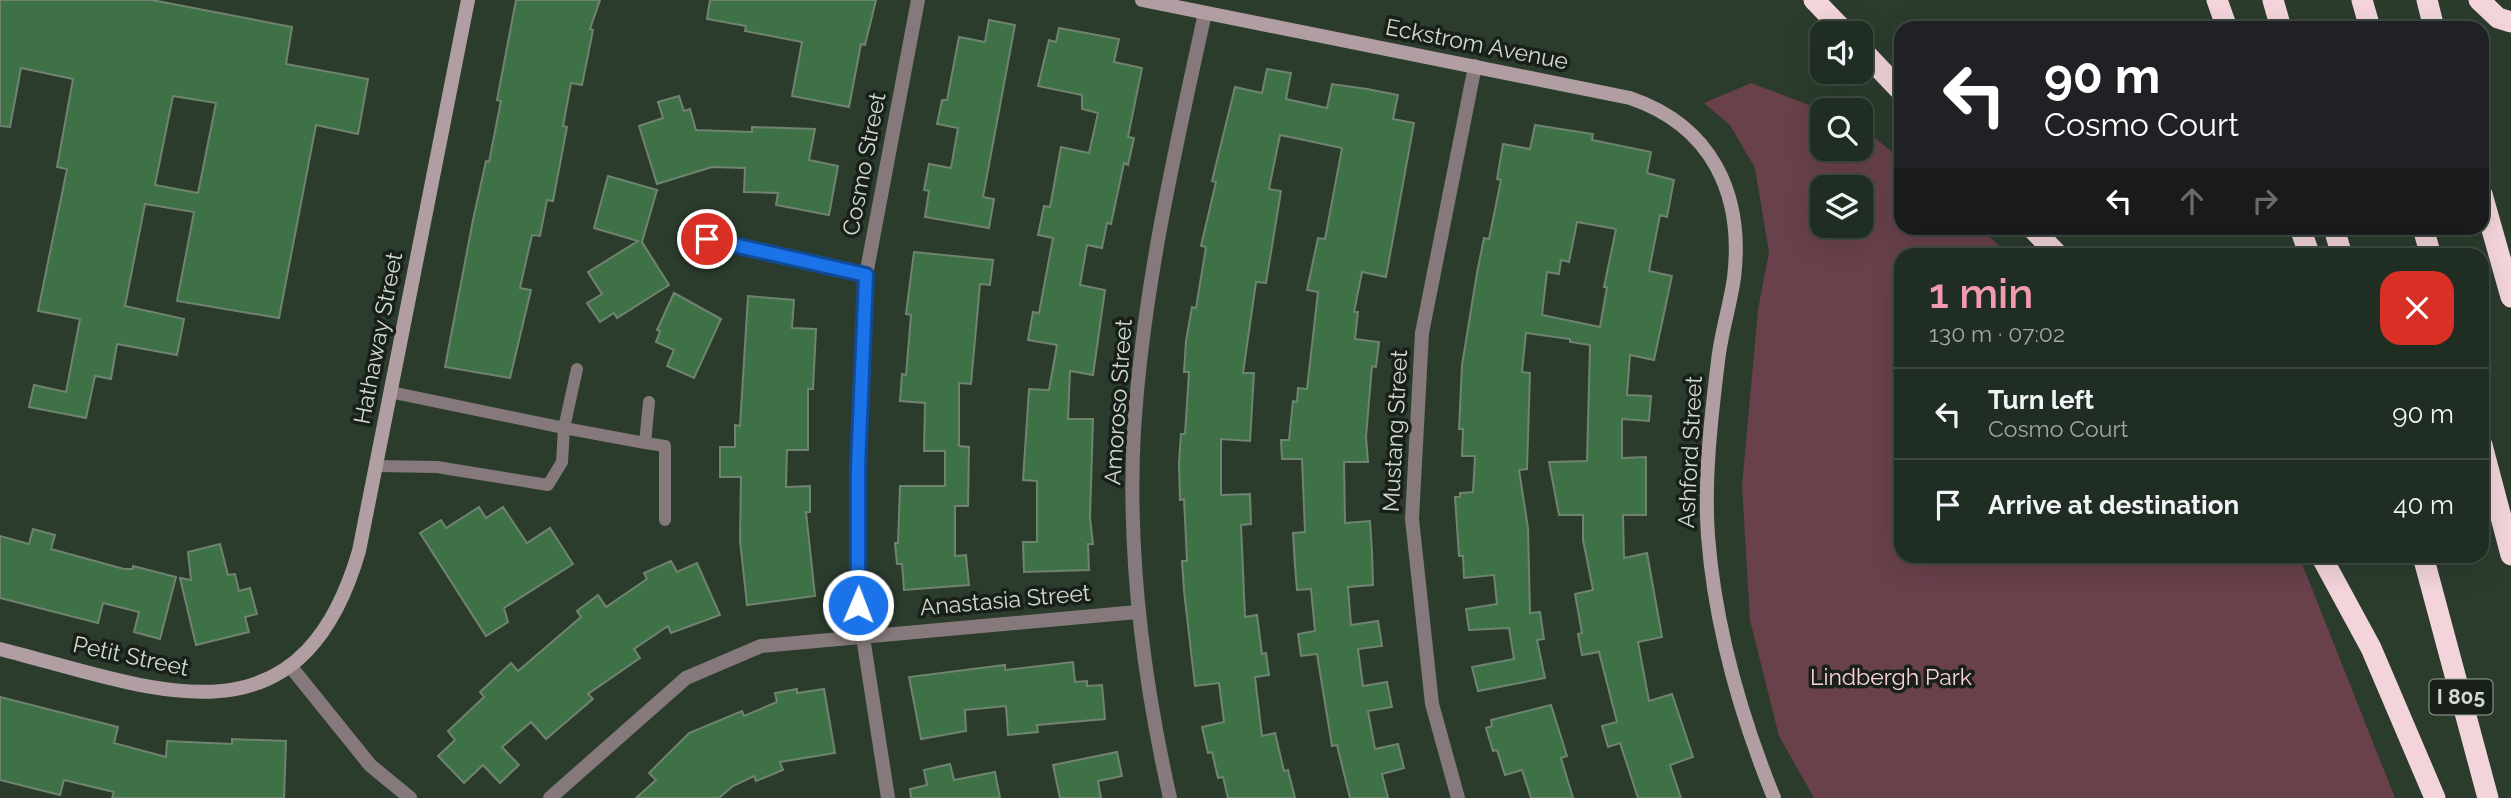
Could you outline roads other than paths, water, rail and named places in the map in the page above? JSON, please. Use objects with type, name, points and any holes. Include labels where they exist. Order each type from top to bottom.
[{"type":"highway","points":[[1814,0],[1834,21]]},
{"type":"highway","points":[[2217,0],[2224,21]]},
{"type":"highway","points":[[2273,0],[2279,21]]},
{"type":"highway","points":[[2362,0],[2368,21]]},
{"type":"highway","points":[[2427,0],[2432,21]]},
{"type":"highway","points":[[2479,0],[2498,18],[2511,22]]},
{"type":"highway","points":[[1873,62],[1894,84]]},
{"type":"highway","points":[[2489,219],[2511,297]]},
{"type":"highway","points":[[2039,235],[2051,248]]},
{"type":"highway","points":[[2489,472],[2511,555]]},
{"type":"highway","points":[[2325,563],[2371,648],[2435,798]]},
{"type":"highway","name":"I 805","points":[[2423,563],[2488,798]]},
{"type":"street","name":"Hathaway Street","points":[[290,667],[336,613],[349,583],[376,466],[468,0]]},
{"type":"street","name":"Cosmo Street","points":[[888,798],[858,605],[858,467],[866,275],[918,0]]},
{"type":"street","name":"Eckstrom Avenue","points":[[1142,0],[1630,98],[1655,107],[1676,120]]},
{"type":"street","name":"Amoroso Street","points":[[1170,798],[1137,612],[1134,431],[1149,286],[1205,12]]},
{"type":"street","name":"Mustang Street","points":[[1458,798],[1432,704],[1412,519],[1422,333],[1475,66]]},
{"type":"street","name":"Ashford Street","points":[[1676,120],[1704,148],[1717,166],[1733,212],[1736,235],[1734,279],[1716,373],[1708,536],[1727,660],[1754,749],[1774,798]]},
{"type":"street","points":[[707,239],[866,275]]},
{"type":"street","name":"Anastasia Street","points":[[550,798],[685,678],[761,646],[1137,612]]},
{"type":"street","name":"Petit Street","points":[[0,649],[160,690],[193,694],[219,693],[264,680],[290,667]]},
{"type":"street","points":[[290,667],[370,765],[410,798]]},
{"type":"lane","points":[[376,466],[437,467],[548,485],[562,462],[564,428],[577,369]]},
{"type":"lane","points":[[390,392],[664,446],[665,520]]},
{"type":"lane","points":[[645,443],[649,401]]},
{"type":"park label","name":"Lindbergh Park","points":[[1891,677]]}]
